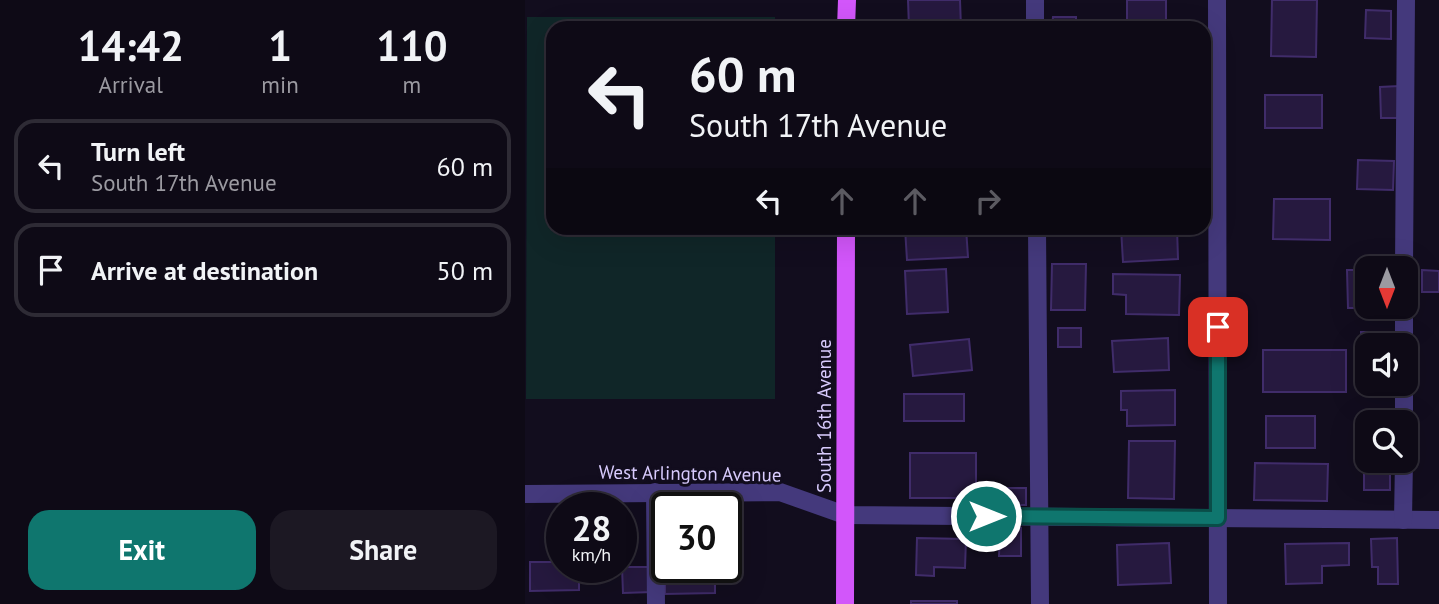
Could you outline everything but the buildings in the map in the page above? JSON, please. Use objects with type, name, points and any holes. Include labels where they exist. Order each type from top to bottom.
[{"type":"main road","points":[[846,21],[847,0]]},
{"type":"main road","name":"South 16th Avenue","points":[[845,604],[846,235]]},
{"type":"street","points":[[1035,0],[1035,21]]},
{"type":"street","points":[[1217,0],[1218,604]]},
{"type":"street","points":[[1404,256],[1406,0]]},
{"type":"street","points":[[1037,235],[1040,604]]},
{"type":"street","points":[[1403,473],[1403,520]]},
{"type":"street","name":"West Arlington Avenue","points":[[525,494],[651,492]]},
{"type":"street","name":"West Arlington Avenue","points":[[742,492],[780,492],[845,515],[1439,520]]},
{"type":"street","points":[[656,583],[656,604]]},
{"type":"green space","points":[[527,17],[775,17],[775,21],[546,21],[546,235],[775,235],[775,399],[526,399]]},
{"type":"route","points":[[986,516],[1218,518],[1218,327]]}]
